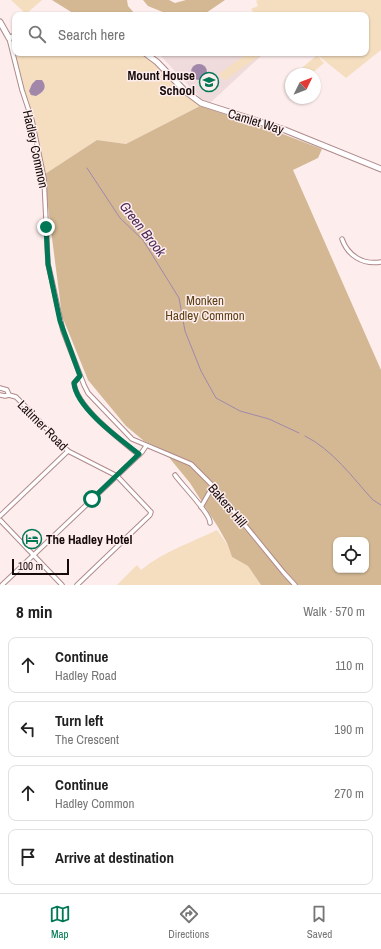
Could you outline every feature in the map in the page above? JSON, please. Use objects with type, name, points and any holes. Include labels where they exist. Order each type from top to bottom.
[{"type":"street","points":[[0,22],[9,38],[12,37]]},
{"type":"street","name":"Hadley Common","points":[[9,38],[12,50]]},
{"type":"street","name":"Hadley Common","points":[[14,56],[22,90],[32,120],[44,178],[47,250],[50,275],[63,331],[88,393],[123,431],[132,439],[146,446]]},
{"type":"street","name":"Camlet Way","points":[[149,56],[157,62],[184,91],[201,104],[291,132],[381,169]]},
{"type":"street","points":[[342,239],[347,250],[357,258],[366,262],[381,262]]},
{"type":"street","points":[[80,376],[74,383],[74,389],[79,397],[101,424],[139,454]]},
{"type":"street","name":"Latimer Road","points":[[0,388],[7,390],[9,394],[16,397],[68,451],[117,476],[152,513],[77,585]]},
{"type":"street","name":"Latimer Road","points":[[0,395],[5,396],[9,394]]},
{"type":"street","points":[[2,585],[145,449],[146,446]]},
{"type":"street","name":"Bakers Hill","points":[[146,446],[180,458],[191,464],[213,486],[295,585]]},
{"type":"street","points":[[0,516],[68,451]]},
{"type":"street","points":[[175,475],[201,507],[209,518],[210,523]]},
{"type":"street","points":[[201,507],[213,486]]},
{"type":"street","points":[[0,520],[62,585]]},
{"type":"shaded area","points":[[11,0],[42,0],[28,12],[24,12]]},
{"type":"shaded area","points":[[381,0],[381,50],[346,78],[319,56],[369,56],[369,12],[253,12],[251,9],[258,6],[256,1]]},
{"type":"shaded area","points":[[17,56],[146,56],[152,59],[174,83],[200,106],[126,144],[97,140],[45,174],[34,117],[23,90]]},
{"type":"shaded area","name":"Mount House School","points":[[161,56],[261,56],[210,103],[203,101]]},
{"type":"shaded area","points":[[244,56],[259,56],[224,81],[219,74]]},
{"type":"shaded area","points":[[316,56],[318,56],[324,63],[318,68],[302,68]]},
{"type":"shaded area","points":[[199,64],[206,69],[207,72],[202,79],[199,80],[192,75],[191,72],[196,65]]},
{"type":"shaded area","points":[[36,80],[42,80],[45,88],[36,96],[31,95],[29,91],[32,84]]},
{"type":"shaded area","points":[[217,530],[227,544],[232,557],[248,566],[261,585],[117,585],[137,565],[141,570],[168,553]]},
{"type":"green space","points":[[52,0],[127,0],[128,6],[133,12],[71,12]]},
{"type":"green space","points":[[143,0],[169,0],[175,3],[186,0],[225,0],[207,12],[163,12],[148,6]]},
{"type":"green space","name":"Monken Hadley Common","points":[[200,106],[267,128],[322,149],[318,158],[293,170],[381,370],[381,585],[261,585],[248,566],[232,557],[227,543],[218,527],[190,483],[163,450],[144,441],[126,426],[88,380],[62,316],[45,174],[97,140],[126,144]]},
{"type":"waterway","name":"Green Brook","points":[[87,168],[120,218],[143,240],[179,298],[185,331],[201,371],[216,398],[240,411],[269,419],[299,433]]},
{"type":"waterway","name":"Green Brook","points":[[305,436],[333,456],[373,500],[381,505]]},
{"type":"place","name":"Mount House School","points":[[209,82]]},
{"type":"place","name":"The Hadley Hotel","points":[[32,539]]},
{"type":"route","points":[[46,227],[48,264],[60,321],[80,376],[74,383],[74,389],[83,403],[101,424],[139,454],[92,499]]}]
